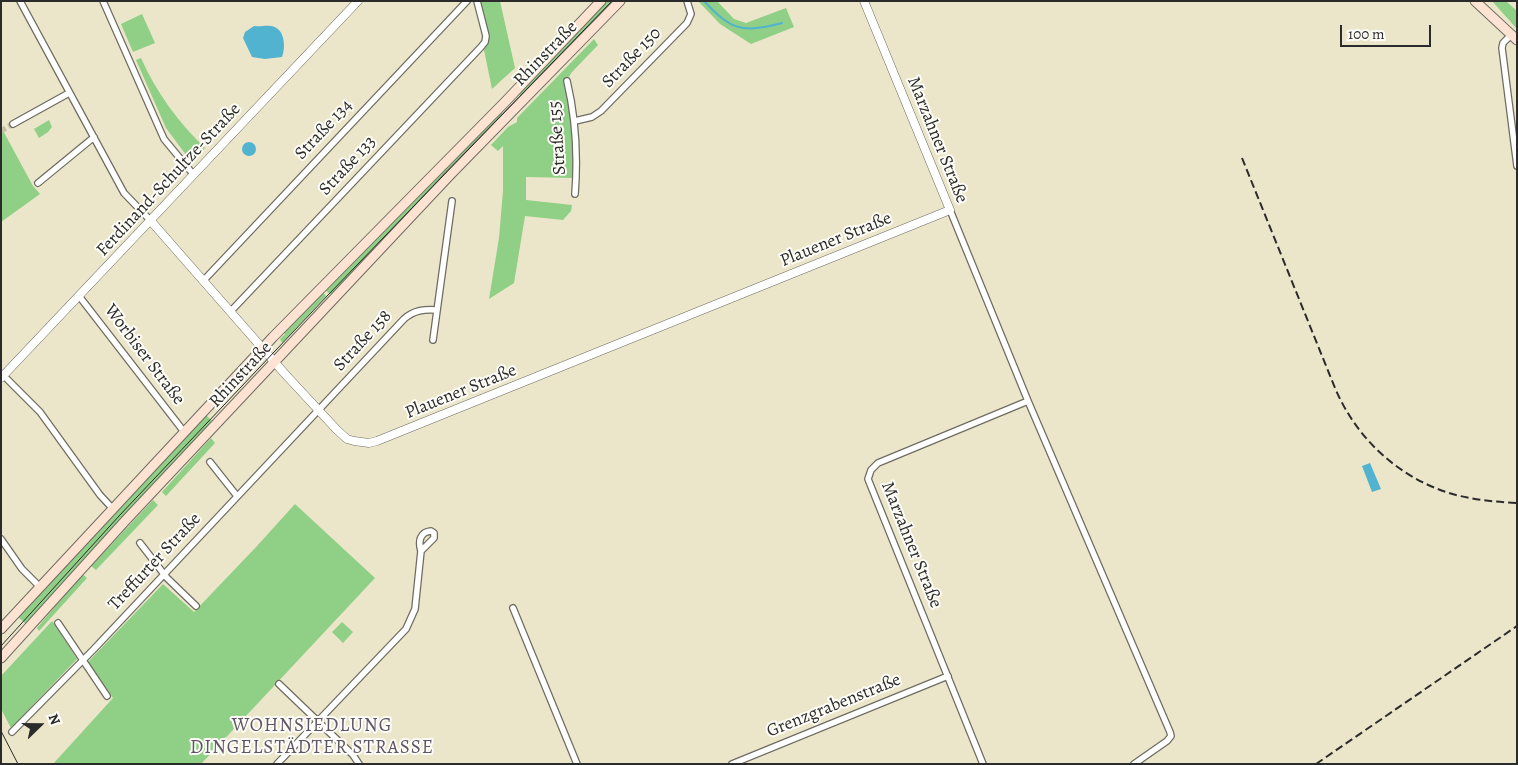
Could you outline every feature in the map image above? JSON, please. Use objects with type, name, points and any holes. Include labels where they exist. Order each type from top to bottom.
[{"type":"main road","name":"Rhinstraße","points":[[1,629],[263,348],[514,93],[601,1]]},
{"type":"main road","name":"Rhinstraße","points":[[1,658],[125,521],[506,117],[620,1]]},
{"type":"main road","points":[[1475,1],[1514,38]]},
{"type":"street","name":"Plauener Straße","points":[[20,1],[124,193],[204,280],[318,411],[347,438],[362,442],[377,441],[950,210]]},
{"type":"street","points":[[103,1],[164,139],[193,174]]},
{"type":"street","name":"Ferdinand-Schultze-Straße","points":[[3,377],[358,1]]},
{"type":"street","name":"Straße 134","points":[[204,280],[467,1]]},
{"type":"street","name":"Straße 133","points":[[231,311],[485,42],[486,36],[477,1]]},
{"type":"street","name":"Straße 150","points":[[575,121],[592,118],[601,112],[688,23],[691,13],[687,1]]},
{"type":"street","name":"Marzahner Straße","points":[[864,1],[1028,401],[1170,732],[1171,736],[1167,741],[1134,764]]},
{"type":"street","points":[[1514,38],[1502,48],[1517,166]]},
{"type":"street","name":"Straße 155","points":[[567,81],[575,121],[577,162],[575,194]]},
{"type":"street","points":[[13,124],[70,93]]},
{"type":"street","points":[[38,183],[94,137]]},
{"type":"street","points":[[433,340],[452,201]]},
{"type":"street","name":"Worbiser Straße","points":[[79,296],[185,433]]},
{"type":"street","name":"Straße 158","points":[[318,411],[408,315],[420,310],[437,310]]},
{"type":"street","points":[[3,377],[40,412],[113,509]]},
{"type":"street","name":"Marzahner Straße","points":[[984,764],[869,484],[869,474],[874,466],[883,461],[1028,401]]},
{"type":"street","name":"Treffurter Straße","points":[[12,732],[82,661],[318,411]]},
{"type":"street","points":[[210,462],[237,496]]},
{"type":"street","points":[[1,539],[22,569],[40,587]]},
{"type":"street","points":[[140,543],[164,574],[196,606]]},
{"type":"street","points":[[276,764],[410,623],[415,609],[421,551]]},
{"type":"street","points":[[513,608],[577,764]]},
{"type":"street","points":[[58,623],[107,696]]},
{"type":"street","name":"Grenzgrabenstraße","points":[[732,764],[948,676]]},
{"type":"street","points":[[279,684],[354,755],[359,764]]},
{"type":"green space","points":[[480,1],[500,1],[515,68],[492,89],[484,50],[488,43],[488,35]]},
{"type":"green space","points":[[606,1],[615,1],[522,97],[517,93]]},
{"type":"green space","points":[[698,1],[717,1],[734,19],[746,23],[786,8],[794,27],[751,44],[720,24]]},
{"type":"green space","points":[[1492,1],[1506,1],[1517,11],[1517,29]]},
{"type":"green space","points":[[142,14],[155,43],[133,52],[121,24]]},
{"type":"green space","points":[[594,39],[598,45],[572,72],[565,83],[572,131],[574,178],[526,177],[526,200],[572,205],[571,211],[563,220],[525,216],[514,283],[489,299],[499,238],[503,191],[503,146],[498,151],[491,145],[508,127],[517,122],[517,118]]},
{"type":"green space","points":[[141,58],[168,106],[205,148],[195,159],[189,159],[166,128],[136,60]]},
{"type":"green space","points":[[500,112],[504,115],[334,295],[325,290],[345,271]]},
{"type":"green space","points":[[49,120],[52,127],[39,138],[34,129]]},
{"type":"green space","points":[[1,127],[33,186],[40,194],[1,222]]},
{"type":"green space","points":[[323,292],[326,296],[282,343],[280,339],[284,333]]},
{"type":"green space","points":[[206,415],[214,423],[27,625],[17,616]]},
{"type":"green space","points":[[211,438],[215,443],[166,496],[162,492]]},
{"type":"green space","points":[[153,500],[158,505],[96,570],[91,566]]},
{"type":"green space","points":[[295,504],[375,578],[201,764],[53,764],[113,698],[88,662],[163,584],[194,612]]},
{"type":"green space","points":[[82,574],[87,578],[39,631],[37,628]]},
{"type":"green space","points":[[52,621],[77,659],[11,728],[1,709],[1,676]]},
{"type":"green space","points":[[342,622],[353,632],[343,643],[332,632]]},
{"type":"water","points":[[254,26],[271,26],[279,30],[284,43],[282,57],[265,59],[252,57],[243,38],[245,32]]},
{"type":"water","points":[[246,142],[252,142],[256,149],[252,156],[246,156],[242,152],[242,146]]},
{"type":"water","points":[[1370,463],[1381,489],[1372,492],[1362,466]]},
{"type":"waterway","points":[[704,1],[722,18],[738,27],[747,29],[782,23]]},
{"type":"tunnel","points":[[1,131],[13,124]]},
{"type":"tram line","points":[[1,646],[119,516],[328,295],[612,1]]},
{"type":"tram line","points":[[1,731],[18,764]]},
{"type":"railway","points":[[1242,158],[1335,388],[1355,425],[1383,455],[1417,479],[1456,495],[1486,501],[1517,503]]},
{"type":"railway","points":[[1316,764],[1517,626]]},
{"type":"district","name":"WOHNSIEDLUNG DINGELSTÄDTER STRASSE","points":[[312,737]]}]
